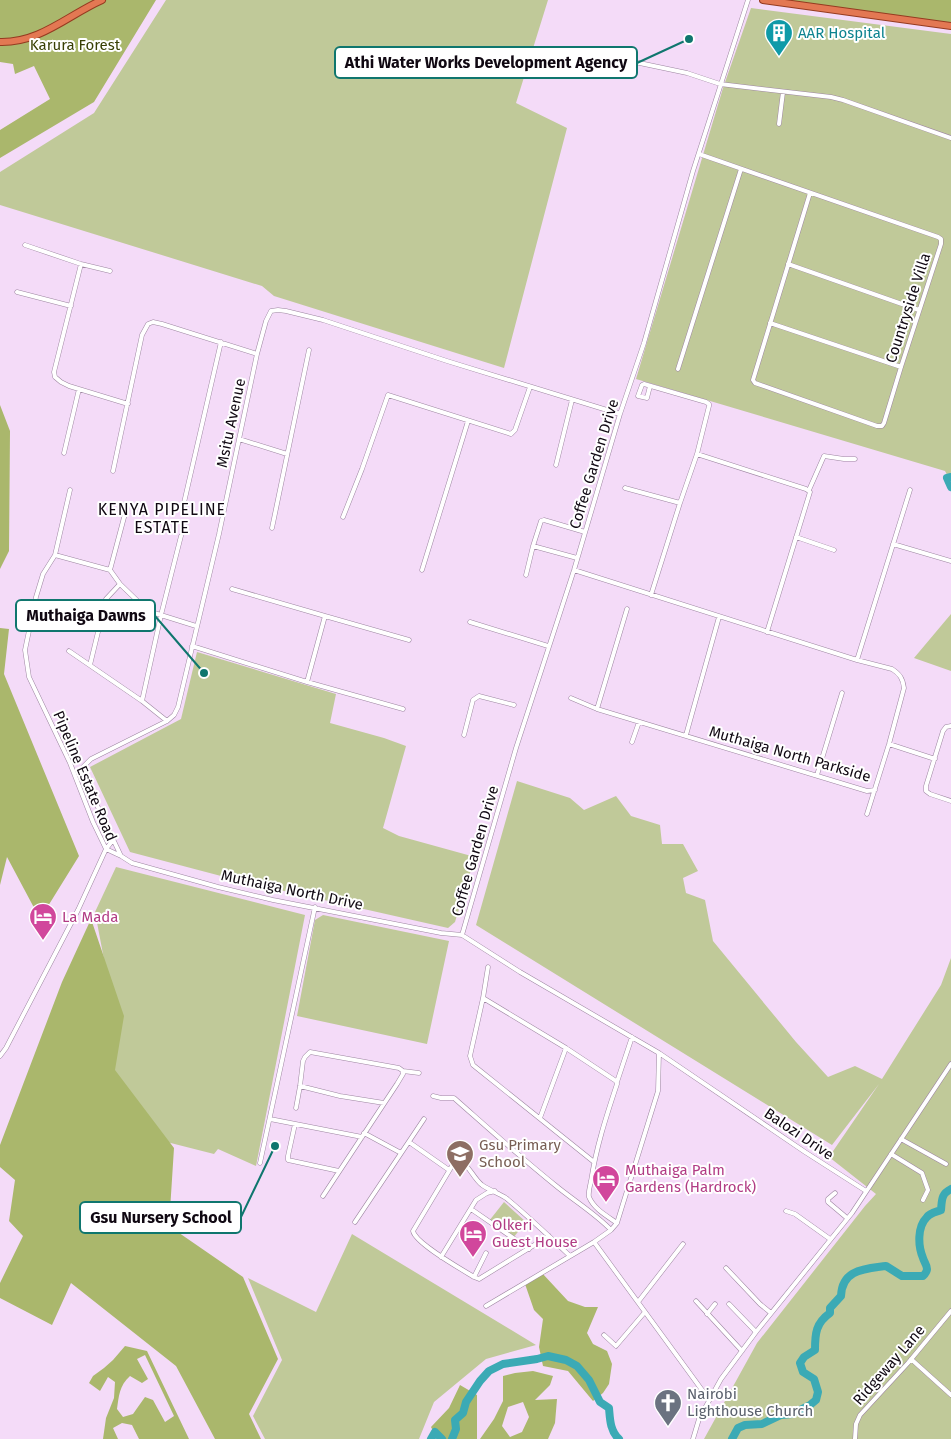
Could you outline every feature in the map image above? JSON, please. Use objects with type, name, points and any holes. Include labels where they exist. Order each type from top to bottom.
[{"type":"highway","points":[[0,42],[25,40],[42,34],[102,0]]},
{"type":"highway","points":[[763,0],[951,26]]},
{"type":"street","name":"Coffee Garden Drive","points":[[462,935],[516,748],[574,570],[620,414],[644,344],[720,84],[748,0]]},
{"type":"street","points":[[630,61],[687,73],[720,84],[831,97],[951,138]]},
{"type":"street","points":[[779,124],[783,92]]},
{"type":"street","name":"Countryside Villa","points":[[699,154],[940,238],[941,244],[882,426],[753,381],[752,378],[770,322]]},
{"type":"street","points":[[678,369],[741,169]]},
{"type":"street","points":[[810,193],[770,322],[901,367]]},
{"type":"street","points":[[25,245],[81,264],[110,271]]},
{"type":"street","points":[[81,264],[54,372],[55,377],[61,382],[79,389],[128,404]]},
{"type":"street","points":[[788,264],[920,310]]},
{"type":"street","points":[[17,292],[71,306]]},
{"type":"street","name":"Msitu Avenue","points":[[167,721],[178,707],[219,534],[257,354],[269,313],[278,310],[323,320],[620,414]]},
{"type":"street","points":[[113,471],[142,335],[148,324],[153,322],[162,324],[257,354]]},
{"type":"street","points":[[183,507],[221,342]]},
{"type":"street","points":[[272,528],[309,350]]},
{"type":"street","points":[[650,386],[706,402],[709,406],[697,454],[651,595]]},
{"type":"street","points":[[343,517],[388,395],[512,433],[515,430],[530,387]]},
{"type":"street","points":[[64,454],[79,389]]},
{"type":"street","points":[[556,465],[572,400]]},
{"type":"street","points":[[422,570],[468,421]]},
{"type":"street","points":[[239,439],[287,454]]},
{"type":"street","points":[[697,454],[809,491]]},
{"type":"street","points":[[767,632],[809,491],[823,457],[855,459]]},
{"type":"street","points":[[625,488],[680,503]]},
{"type":"street","name":"Pipeline Estate Road","points":[[0,1056],[6,1048],[78,910],[106,849],[93,822],[70,763],[29,677],[25,650],[36,597],[43,574],[55,555],[70,490]]},
{"type":"street","points":[[857,660],[910,490]]},
{"type":"street","points":[[110,570],[126,510]]},
{"type":"street","points":[[526,575],[541,521],[544,520],[585,532]]},
{"type":"street","points":[[142,701],[181,536]]},
{"type":"street","points":[[796,537],[834,550]]},
{"type":"street","points":[[893,544],[951,561]]},
{"type":"street","points":[[534,546],[577,558]]},
{"type":"street","points":[[55,555],[110,570],[120,584],[148,611],[196,626]]},
{"type":"street","name":"Muthaiga North Parkside","points":[[571,698],[597,709],[867,791],[875,790],[904,688],[902,678],[892,669],[767,632],[574,570]]},
{"type":"street","points":[[90,665],[106,599],[120,584]]},
{"type":"street","points":[[232,589],[409,640]]},
{"type":"street","points":[[597,709],[627,609]]},
{"type":"street","points":[[307,682],[326,616]]},
{"type":"street","points":[[686,736],[720,617]]},
{"type":"street","points":[[470,622],[548,646]]},
{"type":"street","points":[[192,646],[307,682],[403,709]]},
{"type":"street","points":[[69,650],[142,701],[167,721],[91,759],[83,766],[86,782],[121,856]]},
{"type":"street","points":[[817,775],[842,693]]},
{"type":"street","points":[[464,736],[473,700],[477,697],[514,705]]},
{"type":"street","points":[[632,742],[639,722]]},
{"type":"street","points":[[951,726],[949,725],[943,731],[926,786],[926,791],[930,794],[951,801]]},
{"type":"street","points":[[889,744],[935,759]]},
{"type":"street","points":[[867,814],[875,790]]},
{"type":"street","points":[[114,840],[106,849],[121,856]]},
{"type":"street","name":"Muthaiga North Drive","points":[[121,856],[132,863],[273,900],[441,933],[462,935]]},
{"type":"street","points":[[260,1163],[315,908]]},
{"type":"street","name":"Balozi Drive","points":[[462,935],[520,972],[659,1053],[866,1192]]},
{"type":"street","points":[[488,967],[470,1056],[473,1065],[594,1162]]},
{"type":"street","points":[[483,998],[566,1048],[614,1079],[616,1083]]},
{"type":"street","points":[[617,1223],[598,1209],[589,1196],[594,1162],[616,1083],[632,1037]]},
{"type":"street","points":[[540,1118],[566,1048]]},
{"type":"street","points":[[296,1108],[303,1062],[310,1052],[419,1073]]},
{"type":"street","points":[[486,1306],[594,1242],[612,1230],[617,1223],[658,1091],[659,1053]]},
{"type":"street","points":[[693,1439],[699,1419],[721,1379],[866,1192],[951,1064]]},
{"type":"street","points":[[323,1196],[403,1071]]},
{"type":"street","points":[[300,1086],[340,1096],[384,1103]]},
{"type":"street","points":[[433,1096],[454,1098],[527,1162],[612,1230]]},
{"type":"street","points":[[270,1119],[363,1135],[401,1153]]},
{"type":"street","points":[[355,1222],[424,1119]]},
{"type":"street","points":[[295,1124],[288,1160],[339,1171]]},
{"type":"street","points":[[901,1139],[946,1164]]},
{"type":"street","points":[[409,1142],[450,1170]]},
{"type":"street","points":[[891,1154],[913,1166],[924,1175],[928,1190],[923,1200]]},
{"type":"street","points":[[549,1236],[479,1279],[441,1256],[416,1237],[413,1231],[455,1161],[460,1160],[484,1186],[504,1197],[549,1236],[570,1256]]},
{"type":"street","points":[[441,1256],[480,1197],[495,1191]]},
{"type":"street","points":[[835,1193],[828,1202],[847,1218]]},
{"type":"street","points":[[471,1209],[529,1249]]},
{"type":"street","points":[[786,1211],[795,1214],[830,1240]]},
{"type":"street","points":[[594,1242],[702,1390],[710,1398]]},
{"type":"street","points":[[638,1302],[683,1244]]},
{"type":"street","points":[[474,1276],[486,1254]]},
{"type":"street","points":[[726,1268],[771,1313]]},
{"type":"street","points":[[696,1301],[742,1351]]},
{"type":"street","points":[[707,1314],[715,1304]]},
{"type":"street","points":[[729,1304],[756,1332]]},
{"type":"street","points":[[604,1335],[616,1346],[645,1312]]},
{"type":"street","name":"Ridgeway Lane","points":[[855,1439],[856,1424],[860,1415],[950,1313]]},
{"type":"street","points":[[911,1359],[951,1395]]},
{"type":"green space","name":"Karura Forest","points":[[0,0],[156,0],[94,102],[0,158],[0,130],[50,99],[34,66],[15,74],[13,64],[0,62]]},
{"type":"green space","points":[[166,0],[548,0],[516,103],[567,128],[504,368],[274,296],[262,286],[0,205],[0,172],[94,113]]},
{"type":"green space","points":[[772,0],[951,0],[951,25]]},
{"type":"green space","points":[[751,8],[951,34],[951,482],[945,471],[636,379],[723,88]]},
{"type":"green space","points":[[0,405],[10,431],[9,551],[0,569]]},
{"type":"green space","points":[[951,614],[951,671],[914,658]]},
{"type":"green space","points":[[0,628],[9,629],[4,674],[79,856],[40,919],[7,857],[0,885]]},
{"type":"green space","points":[[197,652],[336,694],[330,723],[406,746],[383,828],[399,836],[475,857],[455,922],[448,928],[240,881],[130,852],[90,767],[181,719]]},
{"type":"green space","points":[[517,781],[570,798],[584,810],[616,796],[631,816],[660,825],[662,844],[683,844],[698,871],[683,878],[686,893],[705,900],[713,941],[796,1042],[828,1077],[855,1066],[882,1079],[941,985],[951,958],[951,1439],[704,1439],[757,1343],[876,1194],[829,1157],[879,1084],[832,1145],[476,925]]},
{"type":"green space","points":[[116,867],[305,915],[256,1166],[218,1149],[214,1154],[88,1122],[110,991],[95,912]]},
{"type":"green space","points":[[323,915],[449,941],[427,1044],[297,1016],[315,920]]},
{"type":"green space","points":[[91,919],[124,1016],[115,1070],[174,1148],[169,1226],[243,1277],[278,1359],[249,1414],[261,1439],[215,1439],[176,1366],[71,1283],[52,1325],[0,1298],[0,1283],[23,1236],[9,1221],[15,1180],[0,1167],[0,1145],[62,982]]},
{"type":"green space","points":[[504,1202],[526,1222],[513,1238],[489,1221]]},
{"type":"green space","points":[[352,1234],[536,1345],[486,1359],[434,1402],[419,1439],[265,1439],[253,1416],[282,1360],[248,1278],[316,1312]]},
{"type":"green space","points":[[542,1273],[568,1301],[585,1307],[598,1307],[587,1333],[593,1344],[607,1351],[612,1364],[609,1384],[603,1393],[593,1401],[568,1371],[543,1366],[539,1347],[543,1319],[534,1310],[525,1284]]},
{"type":"green space","points":[[125,1346],[147,1351],[189,1439],[139,1439],[132,1425],[122,1423],[113,1428],[118,1439],[103,1439],[106,1418],[114,1398],[115,1382],[108,1377],[100,1391],[89,1383],[93,1376],[113,1360]],"holes":[[[145,1355],[174,1416],[165,1422],[153,1400],[145,1397],[133,1414],[123,1417],[117,1409],[122,1387],[130,1376],[142,1383],[148,1379],[137,1359]]]},
{"type":"green space","points":[[533,1371],[553,1376],[550,1385],[535,1400],[557,1399],[555,1423],[548,1439],[480,1439],[494,1419],[503,1401],[503,1376]],"holes":[[[523,1402],[529,1417],[522,1432],[510,1437],[502,1426],[508,1407]]]},
{"type":"green space","points":[[460,1385],[477,1395],[477,1439],[437,1439],[431,1427],[449,1408]]},
{"type":"waterway","points":[[951,477],[947,478],[951,487]]},
{"type":"waterway","points":[[732,1439],[738,1428],[745,1425],[762,1424],[781,1415],[792,1414],[816,1400],[818,1392],[814,1379],[803,1372],[800,1363],[804,1357],[815,1350],[816,1333],[819,1325],[830,1313],[830,1308],[841,1296],[842,1287],[846,1280],[856,1272],[886,1266],[902,1276],[923,1276],[927,1266],[920,1248],[921,1226],[928,1216],[941,1210],[944,1195],[951,1189]]},
{"type":"waterway","points":[[452,1439],[456,1429],[455,1420],[463,1413],[466,1402],[489,1371],[503,1364],[548,1356],[566,1360],[577,1366],[589,1380],[600,1402],[609,1408],[612,1429],[619,1439]]},
{"type":"waterway","points":[[431,1439],[435,1432],[442,1439]]},
{"type":"place","name":"Athi Water Works Development Agency","points":[[689,39]]},
{"type":"place","name":"AAR Hospital","points":[[779,57]]},
{"type":"place","name":"Muthaiga Dawns","points":[[204,673]]},
{"type":"place","name":"La Mada","points":[[43,941]]},
{"type":"place","name":"Gsu Nursery School","points":[[275,1146]]},
{"type":"place","name":"Gsu Primary School","points":[[460,1178]]},
{"type":"place","name":"Muthaiga Palm Gardens (Hardrock)","points":[[606,1203]]},
{"type":"place","name":"Olkeri Guest House","points":[[473,1258]]},
{"type":"place","name":"Nairobi Lighthouse Church","points":[[668,1427]]},
{"type":"district","name":"KENYA PIPELINE ESTATE","points":[[162,518]]}]
